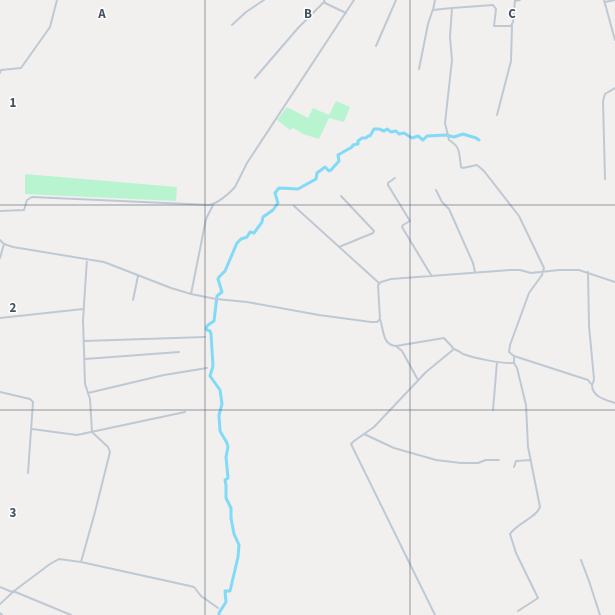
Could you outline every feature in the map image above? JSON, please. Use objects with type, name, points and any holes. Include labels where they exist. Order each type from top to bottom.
[{"type":"street","points":[[0,71],[21,68],[50,27],[57,0]]},
{"type":"street","points":[[232,24],[264,0]]},
{"type":"street","points":[[191,294],[206,219],[212,205],[232,190],[247,163],[354,0]]},
{"type":"street","points":[[376,46],[396,0]]},
{"type":"street","points":[[419,69],[428,24],[435,0]]},
{"type":"street","points":[[497,115],[511,61],[512,26],[515,1],[520,0]]},
{"type":"street","points":[[615,0],[605,1],[615,40]]},
{"type":"street","points":[[255,78],[298,28],[324,1],[325,4],[346,13]]},
{"type":"street","points":[[433,9],[493,5],[496,9],[494,26],[512,26]]},
{"type":"street","points":[[452,8],[450,37],[452,60],[445,121],[449,140],[457,147],[460,167],[479,166],[514,209],[524,225],[544,268],[544,272],[529,292],[510,345],[509,352],[514,356],[589,381],[594,392],[598,396],[615,403]]},
{"type":"street","points":[[605,180],[602,107],[604,95],[615,88]]},
{"type":"street","points":[[395,178],[388,183],[388,185],[410,221],[402,227],[431,275]]},
{"type":"street","points":[[436,190],[442,202],[449,209],[473,264],[475,272]]},
{"type":"street","points":[[339,247],[373,233],[374,231],[341,196]]},
{"type":"street","points":[[0,211],[24,210],[27,200],[32,197],[212,205]]},
{"type":"street","points":[[294,206],[379,283]]},
{"type":"street","points":[[0,240],[4,244],[13,247],[104,262],[138,276],[191,294],[371,322],[377,322],[380,319]]},
{"type":"street","points":[[0,258],[4,244]]},
{"type":"street","points":[[81,562],[110,452],[108,447],[92,432],[88,393],[85,384],[83,309],[86,259]]},
{"type":"street","points":[[379,283],[391,279],[431,275],[514,270],[531,273],[568,269],[588,272],[615,282]]},
{"type":"street","points":[[588,272],[588,326],[594,380],[592,386]]},
{"type":"street","points":[[133,300],[138,276]]},
{"type":"street","points":[[379,283],[377,287],[380,319],[387,342],[390,345],[396,346],[445,338],[454,349],[464,354],[497,362],[514,363]]},
{"type":"street","points":[[0,318],[83,309]]},
{"type":"street","points":[[84,341],[206,337]]},
{"type":"street","points":[[396,346],[402,351],[418,380]]},
{"type":"street","points":[[435,615],[352,445],[353,441],[380,421],[432,366],[454,349]]},
{"type":"street","points":[[85,359],[179,352]]},
{"type":"street","points":[[514,356],[514,363],[517,368],[526,405],[528,448],[540,508],[517,526],[510,534],[516,553],[538,598],[518,611]]},
{"type":"street","points":[[493,410],[497,362]]},
{"type":"street","points":[[88,393],[164,375],[207,368]]},
{"type":"street","points":[[0,392],[32,400],[34,405],[28,473]]},
{"type":"street","points":[[32,429],[77,435],[185,412]]},
{"type":"street","points":[[364,434],[394,448],[436,460],[461,463],[478,463],[486,460],[499,460]]},
{"type":"street","points":[[514,467],[516,461],[531,460]]},
{"type":"street","points":[[0,604],[13,592],[56,560],[61,560],[81,562],[194,587],[201,596],[218,608]]},
{"type":"street","points":[[581,560],[600,615]]},
{"type":"street","points":[[0,587],[71,615]]},
{"type":"green space","points":[[336,101],[350,107],[344,122],[329,118],[319,139],[303,134],[293,128],[290,130],[277,120],[287,107],[308,118],[313,108],[329,115]]},
{"type":"green space","points":[[25,174],[177,187],[176,201],[25,194]]},
{"type":"waterway","points":[[219,615],[226,602],[225,591],[230,591],[238,557],[239,545],[234,534],[231,508],[226,498],[225,480],[228,478],[226,457],[228,447],[220,431],[219,415],[222,404],[220,390],[210,376],[213,366],[211,334],[206,328],[214,321],[217,296],[222,292],[218,279],[225,271],[237,243],[241,239],[247,237],[250,232],[254,233],[262,222],[263,217],[273,210],[278,203],[275,193],[279,188],[298,189],[316,179],[317,173],[325,167],[329,171],[331,170],[339,161],[338,155],[353,145],[358,144],[358,141],[362,138],[370,136],[374,129],[384,131],[387,129],[391,132],[396,131],[399,134],[404,133],[412,138],[418,136],[423,140],[427,136],[446,135],[454,137],[463,134],[479,140]]}]
